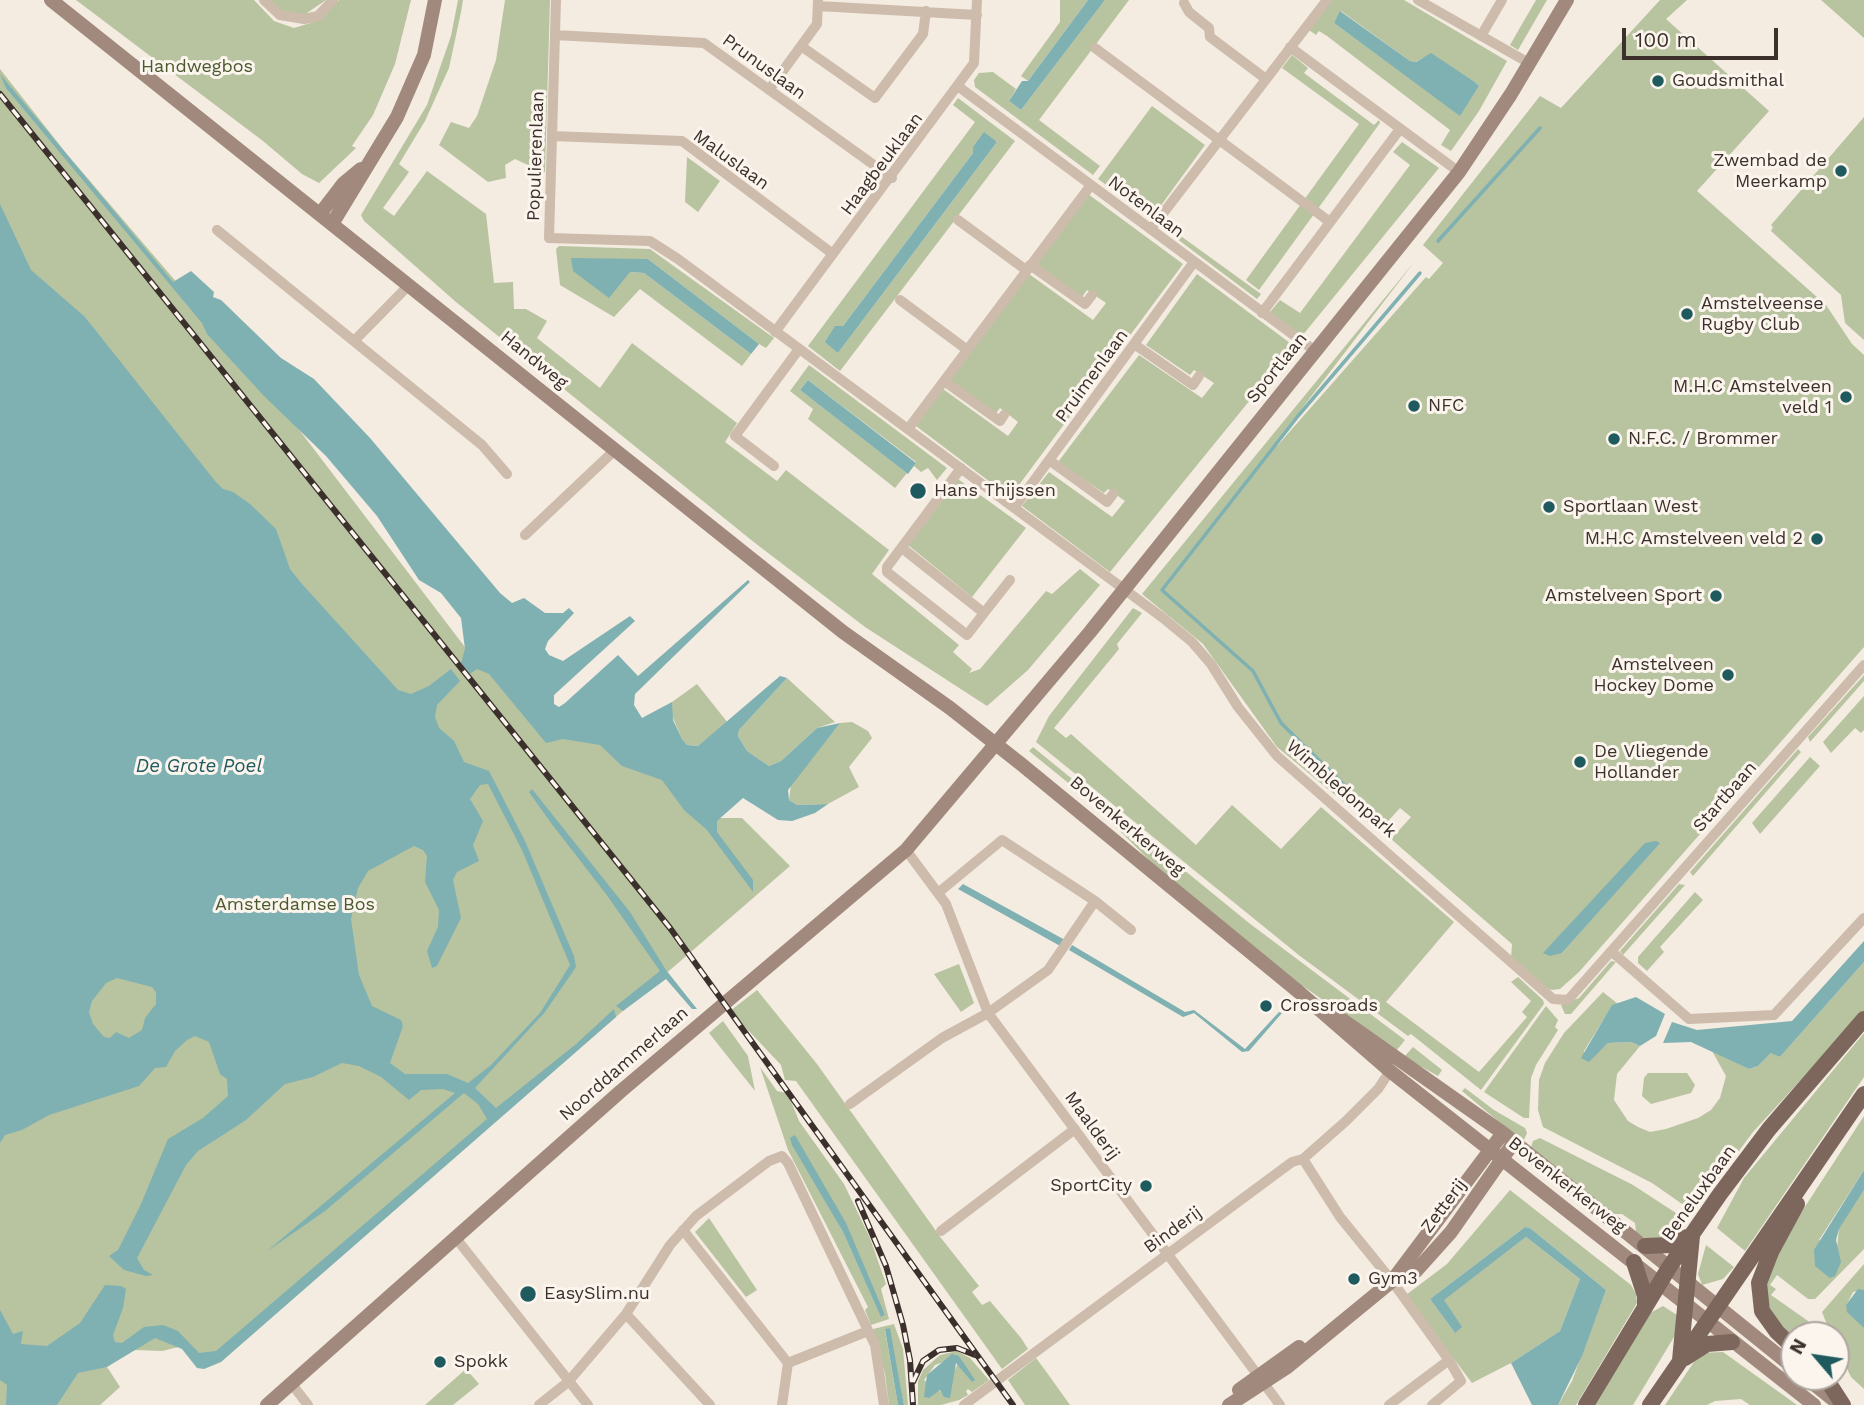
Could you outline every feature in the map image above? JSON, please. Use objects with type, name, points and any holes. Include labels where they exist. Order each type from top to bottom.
[{"type":"main road","name":"Handweg","points":[[51,0],[843,632],[997,744]]},
{"type":"main road","points":[[332,224],[397,117],[424,55],[435,0]]},
{"type":"main road","name":"Sportlaan","points":[[997,744],[1459,172],[1530,63],[1567,0]]},
{"type":"main road","points":[[320,214],[343,184],[366,166]]},
{"type":"main road","name":"Noorddammerlaan","points":[[267,1405],[621,1091],[906,850],[997,744]]},
{"type":"main road","name":"Bovenkerkerweg","points":[[997,744],[1299,992],[1390,1071],[1814,1405]]},
{"type":"main road","name":"Bovenkerkerweg","points":[[1299,992],[1354,1025],[1509,1137],[1780,1357]]},
{"type":"main road","name":"Beneluxbaan","points":[[1586,1405],[1670,1266],[1693,1234],[1769,1129],[1864,1019]]},
{"type":"main road","points":[[1650,1405],[1864,1094]]},
{"type":"main road","name":"Zetterij","points":[[1229,1405],[1392,1281],[1509,1137]]},
{"type":"main road","points":[[1780,1335],[1762,1311],[1759,1283],[1771,1252],[1796,1208],[1803,1180]]},
{"type":"main road","points":[[1645,1245],[1671,1245],[1693,1234]]},
{"type":"main road","points":[[1680,1361],[1693,1234]]},
{"type":"main road","points":[[1634,1262],[1645,1296],[1645,1306]]},
{"type":"main road","points":[[1680,1361],[1707,1344],[1732,1342]]},
{"type":"main road","name":"Zetterij","points":[[1221,1405],[1261,1379]]},
{"type":"main road","points":[[1824,1391],[1842,1405]]},
{"type":"street","points":[[264,0],[280,15],[304,19],[318,16],[333,0]]},
{"type":"street","name":"Populierenlaan","points":[[556,0],[549,238],[650,241],[678,259],[1124,590]]},
{"type":"street","name":"Haagbeuklaan","points":[[775,332],[892,178],[974,63],[977,0]]},
{"type":"street","points":[[1151,229],[1327,0]]},
{"type":"street","points":[[1418,0],[1530,63]]},
{"type":"street","points":[[1481,36],[1502,0]]},
{"type":"street","points":[[769,90],[817,24],[818,3],[977,15]]},
{"type":"street","points":[[1184,3],[1189,12],[1209,28],[1210,37],[1265,79]]},
{"type":"street","points":[[802,46],[875,98],[923,34],[926,11]]},
{"type":"street","name":"Prunuslaan","points":[[555,34],[704,43],[892,178]]},
{"type":"street","points":[[1290,47],[1459,172]]},
{"type":"street","points":[[1095,48],[1217,141],[1330,222]]},
{"type":"street","name":"Notenlaan","points":[[959,87],[1315,351]]},
{"type":"street","points":[[1262,313],[1400,129]]},
{"type":"street","name":"Maluslaan","points":[[552,136],[682,141],[833,254]]},
{"type":"street","points":[[908,429],[1091,185]]},
{"type":"street","points":[[958,220],[1085,304],[1092,295]]},
{"type":"street","points":[[217,230],[482,445],[507,474]]},
{"type":"street","name":"Pruimenlaan","points":[[1014,508],[1194,262]]},
{"type":"street","points":[[355,340],[409,285]]},
{"type":"street","points":[[900,300],[966,349]]},
{"type":"street","points":[[1134,344],[1193,385],[1199,376]]},
{"type":"street","points":[[774,466],[735,436],[799,349]]},
{"type":"street","points":[[944,381],[1000,421],[1004,415]]},
{"type":"street","points":[[525,535],[615,450]]},
{"type":"street","points":[[1049,460],[1107,502],[1113,494]]},
{"type":"street","points":[[961,468],[887,572],[967,635],[1010,580]]},
{"type":"street","points":[[902,548],[984,613]]},
{"type":"street","name":"Wimbledonpark","points":[[1124,590],[1192,642],[1278,756],[1553,999]]},
{"type":"street","name":"Startbaan","points":[[1553,999],[1567,1000],[1864,665]]},
{"type":"street","points":[[938,893],[1002,840],[1095,901],[1131,930]]},
{"type":"street","name":"Maalderij","points":[[906,850],[946,904],[988,1013],[1280,1405]]},
{"type":"street","points":[[850,1104],[942,1038],[988,1013],[1048,970],[1095,901]]},
{"type":"street","points":[[1611,951],[1689,1019],[1774,1015],[1864,918]]},
{"type":"street","name":"Binderij","points":[[964,1405],[1292,1162],[1303,1159],[1378,1089],[1390,1071]]},
{"type":"street","points":[[941,1231],[1076,1129]]},
{"type":"street","points":[[539,1405],[568,1382],[626,1314],[683,1230],[696,1216],[769,1161],[782,1156],[804,1195],[868,1331],[880,1367],[884,1405]]},
{"type":"street","points":[[1303,1159],[1340,1217],[1392,1281],[1461,1381],[1432,1405]]},
{"type":"street","points":[[683,1230],[788,1363],[782,1405]]},
{"type":"street","points":[[455,1237],[588,1405]]},
{"type":"street","points":[[626,1314],[710,1405]]},
{"type":"street","points":[[788,1363],[868,1331]]},
{"type":"street","points":[[1389,1405],[1449,1360]]},
{"type":"street","points":[[291,1383],[308,1405]]},
{"type":"green space","name":"Handwegbos","points":[[76,0],[254,0],[274,21],[294,28],[320,20],[339,0],[411,0],[395,64],[373,115],[352,146],[356,148],[319,183],[302,174],[263,141]]},
{"type":"green space","points":[[269,0],[326,0],[304,15],[287,15]]},
{"type":"green space","points":[[458,0],[463,0],[449,68],[425,121],[399,164],[409,172],[383,208],[394,216],[427,171],[486,214],[494,283],[513,282],[514,309],[526,309],[547,321],[537,338],[600,388],[632,343],[737,423],[725,442],[777,481],[786,470],[889,550],[872,574],[959,645],[953,652],[972,669],[969,673],[980,669],[1046,591],[1052,594],[1080,569],[1100,585],[1028,670],[987,706],[865,627],[755,543],[456,302],[364,221],[361,215],[427,105],[451,36]]},
{"type":"green space","points":[[505,0],[550,0],[545,172],[529,178],[528,165],[515,159],[505,165],[506,178],[488,182],[439,145],[451,122],[469,128],[477,116],[496,60]]},
{"type":"green space","points":[[1060,0],[1088,0],[1028,81],[1021,76],[1060,22]]},
{"type":"green space","points":[[1105,0],[1129,0],[1039,120],[1100,166],[1093,175],[975,87],[974,80],[979,73],[993,72],[1016,89],[1009,101],[1021,110]]},
{"type":"green space","points":[[1332,0],[1404,0],[1507,61],[1479,111],[1451,151],[1441,145],[1450,130],[1327,36],[1319,31],[1316,35],[1309,30]],"holes":[[[1341,11],[1415,62],[1431,54],[1479,86],[1460,115],[1334,23]]]},
{"type":"green space","points":[[1536,0],[1547,0],[1518,50],[1510,45]]},
{"type":"green space","name":"Sportlaan West","points":[[1660,0],[1687,0],[1666,19],[1769,111],[1697,191],[1826,305],[1852,344],[1864,355],[1864,647],[1579,972],[1560,989],[1552,990],[1544,987],[1511,959],[1512,944],[1391,839],[1411,817],[1400,808],[1379,831],[1277,747],[1203,644],[1142,594],[1415,261],[1277,441],[1277,446],[1426,277],[1429,279],[1443,263],[1423,245],[1540,96],[1561,108]],"holes":[[[1659,843],[1562,953],[1543,952],[1548,951]]]},
{"type":"green space","points":[[1821,0],[1864,0],[1864,38]]},
{"type":"green space","points":[[1292,55],[1308,68],[1304,73],[1374,125],[1379,120],[1380,123],[1259,290],[1246,280],[1359,124],[1282,68]]},
{"type":"green space","name":"Amsterdamse Bos","points":[[0,69],[66,153],[268,389],[471,655],[477,669],[484,669],[563,739],[607,737],[677,787],[702,818],[742,818],[790,866],[519,1101],[201,1368],[187,1345],[162,1351],[135,1350],[98,1364],[96,1368],[107,1367],[120,1387],[100,1405],[0,1405]]},
{"type":"green space","points":[[958,98],[1015,141],[840,371],[808,346],[975,122],[953,105]],"holes":[[[997,142],[838,353],[835,326],[843,326],[973,153],[973,147]]]},
{"type":"green space","points":[[1152,106],[1205,145],[1154,215],[1149,216],[1098,179]]},
{"type":"green space","name":"Zwembad de Meerkamp","points":[[1864,117],[1864,340],[1845,323],[1841,295],[1771,231],[1771,225]]},
{"type":"green space","points":[[1402,142],[1439,168],[1302,336],[1270,312],[1280,300],[1300,313],[1410,165],[1393,152]]},
{"type":"green space","points":[[687,157],[720,181],[698,212],[685,202]]},
{"type":"green space","points":[[1088,194],[1183,264],[1010,497],[916,426],[943,389],[1008,436],[1018,422],[1000,408],[996,413],[950,380],[1029,274],[1093,320],[1106,303],[1087,290],[1082,297],[1036,264]]},
{"type":"green space","points":[[1171,229],[1261,294],[1257,299],[1168,232]]},
{"type":"green space","points":[[559,246],[650,249],[774,338],[766,348],[759,344],[648,259],[630,272],[644,273],[751,354],[742,366],[640,289],[614,317],[560,285],[556,249]]},
{"type":"green space","points":[[1197,274],[1294,346],[1110,572],[1022,506],[1049,472],[1112,517],[1125,501],[1108,489],[1104,493],[1058,462],[1139,355],[1202,398],[1214,383],[1194,370],[1190,375],[1146,345]]},
{"type":"green space","points":[[809,365],[947,468],[937,480],[928,468],[921,472],[914,466],[916,462],[808,380],[800,390],[907,473],[895,488],[808,419],[813,409],[790,391]]},
{"type":"green space","points":[[958,479],[1026,528],[972,597],[908,545]]},
{"type":"green space","points":[[1133,608],[1142,613],[1117,644],[1119,649],[1054,728],[1066,738],[1071,734],[1196,845],[1232,805],[1281,849],[1321,807],[1454,922],[1386,1002],[1479,1072],[1527,1017],[1522,1012],[1531,1001],[1511,982],[1518,977],[1543,1000],[1544,1004],[1481,1090],[1411,1034],[1408,1036],[1300,956],[1036,742],[1049,716]]},
{"type":"green space","points":[[1864,675],[1864,681],[1810,742],[1808,737]]},
{"type":"green space","points":[[787,678],[835,722],[817,728],[781,761],[769,766],[747,751],[738,736],[739,730]]},
{"type":"green space","points":[[697,684],[728,723],[698,746],[687,745],[682,739],[670,711],[672,702]]},
{"type":"green space","points":[[1864,696],[1864,730],[1861,733],[1855,728],[1831,753],[1823,742]]},
{"type":"green space","points":[[852,722],[868,731],[872,738],[849,767],[859,787],[828,804],[797,805],[789,800],[791,784],[840,723]]},
{"type":"green space","points":[[1033,747],[1249,923],[1405,1040],[1396,1051],[1300,984],[1168,879],[1088,799],[1029,751]]},
{"type":"green space","points":[[1798,749],[1801,752],[1693,876],[1690,872]]},
{"type":"green space","points":[[1810,757],[1820,766],[1760,834],[1752,823]]},
{"type":"green space","points":[[1679,884],[1685,885],[1623,955],[1620,951]]},
{"type":"green space","points":[[1695,892],[1703,900],[1660,947],[1664,952],[1647,971],[1638,963],[1638,957]]},
{"type":"green space","points":[[1611,961],[1616,962],[1571,1014],[1565,1014],[1561,1005],[1579,998]]},
{"type":"green space","points":[[1864,962],[1864,1011],[1753,1132],[1675,1237],[1649,1241],[1636,1232],[1635,1223],[1622,1214],[1613,1214],[1531,1147],[1533,1141],[1540,1138],[1633,1185],[1679,1215],[1685,1206],[1652,1183],[1543,1127],[1538,1110],[1539,1080],[1545,1063],[1564,1033],[1603,992],[1618,1004],[1612,1006],[1584,1051],[1589,1061],[1608,1043],[1631,1042],[1640,1046],[1617,1074],[1614,1100],[1628,1121],[1638,1127],[1650,1132],[1666,1129],[1698,1118],[1711,1110],[1720,1098],[1726,1076],[1712,1051],[1749,1069],[1758,1066],[1772,1052],[1780,1057]]},
{"type":"green space","points":[[959,964],[974,1003],[961,1012],[934,974]]},
{"type":"green space","points":[[757,990],[817,1064],[941,1238],[979,1286],[972,1292],[982,1305],[990,1301],[1021,1338],[1028,1349],[1002,1369],[796,1081],[785,1080],[781,1065],[730,1011]]},
{"type":"green space","points":[[1546,1006],[1558,1020],[1555,1027],[1558,1030],[1536,1065],[1531,1078],[1529,1118],[1524,1118],[1484,1092]]},
{"type":"green space","points":[[723,1021],[748,1056],[755,1091],[709,1033]]},
{"type":"green space","points":[[1864,1033],[1864,1077],[1745,1251],[1717,1228],[1744,1178]]},
{"type":"green space","points":[[1413,1047],[1442,1070],[1438,1076],[1404,1057]]},
{"type":"green space","points":[[760,1067],[777,1091],[786,1093],[799,1121],[844,1184],[870,1238],[886,1284],[881,1289],[889,1319],[871,1325],[865,1310],[868,1307],[788,1150]],"holes":[[[795,1136],[885,1315],[881,1316],[843,1232],[795,1146],[792,1137]]]},
{"type":"green space","points":[[1648,1073],[1687,1073],[1695,1085],[1691,1093],[1651,1104],[1642,1096],[1644,1078]]},
{"type":"green space","points":[[1465,1088],[1494,1110],[1525,1128],[1527,1133],[1523,1142],[1462,1091]]},
{"type":"green space","points":[[1864,1116],[1864,1170],[1819,1240],[1837,1249],[1839,1228],[1864,1190],[1864,1249],[1815,1299],[1808,1299],[1777,1275],[1770,1285],[1776,1289],[1771,1295],[1808,1321],[1780,1321],[1780,1327],[1772,1319],[1765,1286],[1782,1242]]},
{"type":"green space","points":[[1510,1190],[1631,1285],[1636,1294],[1637,1303],[1576,1405],[1558,1405],[1572,1381],[1606,1290],[1530,1228],[1525,1227],[1430,1299],[1455,1333],[1443,1300],[1526,1237],[1580,1279],[1560,1331],[1511,1363],[1472,1383],[1406,1295],[1447,1264]]},
{"type":"green space","points":[[709,1218],[757,1290],[746,1297],[695,1232]]},
{"type":"green space","points":[[1706,1245],[1734,1267],[1723,1279],[1702,1285],[1698,1274]]},
{"type":"green space","points":[[1864,1264],[1864,1290],[1853,1292],[1846,1306],[1864,1328],[1864,1389],[1850,1375],[1850,1321],[1826,1321],[1822,1312]]},
{"type":"green space","points":[[1663,1306],[1677,1315],[1677,1332],[1633,1405],[1593,1405],[1648,1314]]},
{"type":"green space","points":[[894,1324],[903,1349],[908,1405],[904,1405],[889,1328],[885,1330],[898,1405],[889,1405],[885,1374],[873,1329]]},
{"type":"green space","points":[[957,1351],[970,1358],[989,1380],[972,1392],[968,1389],[968,1395],[959,1400],[941,1405],[918,1405],[918,1381],[923,1370],[940,1355]],"holes":[[[959,1356],[972,1382],[958,1363],[944,1394],[924,1380],[935,1365]]]},
{"type":"green space","points":[[1723,1352],[1797,1405],[1750,1405],[1741,1399],[1715,1401],[1707,1405],[1665,1405],[1700,1353]]},
{"type":"green space","points":[[1036,1358],[1070,1405],[1025,1405],[1008,1380]]},
{"type":"green space","points":[[466,1369],[479,1384],[453,1405],[425,1405]]},
{"type":"water","points":[[1088,0],[1105,0],[1021,110],[1009,101],[1022,81],[1028,81]]},
{"type":"water","points":[[1340,11],[1410,61],[1416,62],[1431,53],[1475,82],[1479,86],[1460,116],[1334,23]]},
{"type":"water","points":[[0,74],[173,282],[191,271],[214,292],[213,297],[221,300],[281,358],[314,379],[370,438],[500,593],[512,603],[524,598],[545,613],[563,613],[569,608],[574,613],[548,641],[545,649],[549,655],[563,661],[630,616],[635,621],[554,695],[554,704],[559,707],[565,703],[618,655],[638,676],[748,580],[750,582],[635,694],[634,705],[642,718],[672,702],[673,720],[682,739],[687,745],[698,746],[780,676],[787,678],[739,730],[738,736],[747,751],[769,766],[781,761],[817,728],[840,723],[788,790],[789,800],[797,805],[828,804],[815,813],[792,821],[778,820],[743,798],[717,821],[717,832],[753,880],[753,892],[707,830],[684,810],[662,780],[622,766],[600,745],[563,739],[546,743],[489,674],[477,669],[470,674],[461,663],[465,649],[461,618],[441,593],[419,580],[377,516],[326,456],[264,396],[207,334],[202,323],[6,88]]},
{"type":"water","points":[[984,132],[997,142],[838,353],[825,342],[835,326],[843,326],[973,153],[973,147]]},
{"type":"water","name":"De Grote Poel","points":[[0,204],[31,270],[85,317],[215,481],[223,489],[233,492],[250,504],[276,529],[290,569],[398,690],[411,694],[429,686],[451,669],[460,681],[437,705],[435,717],[439,728],[454,741],[464,762],[489,771],[525,841],[574,956],[576,967],[545,1012],[475,1088],[496,1108],[575,1045],[614,1009],[616,1017],[221,1362],[204,1369],[197,1368],[182,1349],[155,1338],[107,1367],[78,1373],[57,1405],[6,1405],[7,1385],[0,1380],[0,1310],[13,1334],[23,1331],[21,1344],[47,1346],[80,1323],[105,1285],[121,1286],[126,1289],[123,1308],[113,1335],[115,1342],[122,1343],[144,1327],[163,1325],[178,1331],[199,1353],[216,1351],[487,1119],[478,1104],[464,1093],[325,1211],[266,1252],[455,1093],[443,1089],[421,1090],[409,1100],[381,1077],[359,1066],[342,1063],[313,1077],[285,1084],[246,1120],[198,1151],[186,1165],[137,1258],[144,1270],[153,1275],[146,1276],[124,1270],[109,1256],[118,1250],[168,1139],[203,1118],[228,1096],[227,1079],[220,1074],[209,1042],[195,1036],[175,1051],[166,1067],[155,1068],[139,1086],[49,1115],[22,1130],[5,1135],[0,1143]],"holes":[[[488,784],[522,850],[570,965],[540,1013],[491,1065],[468,1083],[447,1074],[405,1074],[390,1063],[403,1026],[401,1020],[372,1006],[359,975],[351,919],[358,888],[368,871],[414,846],[423,850],[427,856],[425,882],[439,910],[438,927],[427,951],[432,968],[437,966],[461,918],[453,880],[457,872],[479,861],[473,845],[483,821],[470,799],[480,785]],[[117,978],[152,987],[156,992],[156,1004],[145,1018],[142,1030],[129,1038],[116,1032],[110,1038],[104,1037],[93,1024],[89,1012],[92,1001],[106,983]]]},
{"type":"water","points":[[571,258],[648,259],[759,344],[751,354],[644,273],[630,272],[609,298],[573,271]]},
{"type":"water","points":[[808,380],[916,463],[908,474],[800,390]]},
{"type":"water","points":[[532,789],[630,912],[666,970],[697,1009],[692,1009],[666,979],[623,1011],[616,1006],[660,971],[529,792]]},
{"type":"water","points":[[1645,843],[1660,843],[1562,953],[1550,956],[1543,953]]},
{"type":"water","points":[[963,884],[1065,940],[1062,947],[958,889]]},
{"type":"water","points":[[1864,941],[1864,962],[1780,1057],[1771,1053],[1758,1066],[1749,1069],[1691,1042],[1663,1043],[1672,1022],[1697,1030],[1792,1021]]},
{"type":"water","points":[[1072,945],[1185,1012],[1194,1010],[1245,1049],[1279,1012],[1282,1013],[1249,1051],[1242,1052],[1194,1013],[1183,1017],[1069,950]]},
{"type":"water","points":[[1636,997],[1665,1014],[1656,1036],[1640,1046],[1631,1042],[1608,1043],[1589,1062],[1581,1058],[1612,1005]]},
{"type":"water","points":[[795,1135],[846,1223],[885,1315],[881,1317],[843,1232],[792,1145],[790,1138]]},
{"type":"water","points":[[1864,1170],[1864,1190],[1839,1229],[1836,1240],[1841,1262],[1835,1276],[1830,1278],[1815,1266],[1814,1250]]},
{"type":"water","points":[[1525,1227],[1530,1228],[1606,1290],[1582,1356],[1558,1405],[1532,1405],[1511,1363],[1560,1331],[1580,1279],[1526,1237],[1444,1300],[1462,1327],[1455,1333],[1430,1299]]},
{"type":"water","points":[[1858,1289],[1864,1290],[1864,1328],[1847,1312],[1846,1305]]},
{"type":"water","points":[[890,1328],[904,1405],[898,1405],[885,1329]]},
{"type":"water","points":[[952,1354],[959,1356],[975,1380],[972,1382],[956,1363],[950,1398],[944,1397],[940,1390],[929,1398],[924,1397],[927,1375]]},
{"type":"waterway","points":[[1438,241],[1540,128]]},
{"type":"waterway","points":[[1379,819],[1281,723],[1253,671],[1162,590],[1298,416],[1420,273]]},
{"type":"railway","points":[[0,94],[670,928],[1013,1405]]},
{"type":"railway","points":[[858,1201],[886,1266],[903,1325],[910,1360],[913,1405]]},
{"type":"railway","points":[[913,1382],[923,1361],[939,1350],[957,1348],[975,1355]]},
{"type":"place","name":"Goudsmithal","points":[[1658,81]]},
{"type":"place","name":"Zwembad de Meerkamp","points":[[1841,171]]},
{"type":"place","name":"Amstelveense Rugby Club","points":[[1687,314]]},
{"type":"place","name":"M.H.C Amstelveen veld 1","points":[[1846,397]]},
{"type":"place","name":"NFC","points":[[1414,406]]},
{"type":"place","name":"N.F.C. / Brommer","points":[[1614,439]]},
{"type":"place","name":"Hans Thijssen","points":[[918,491]]},
{"type":"place","name":"Sportlaan West","points":[[1549,507]]},
{"type":"place","name":"M.H.C Amstelveen veld 2","points":[[1817,539]]},
{"type":"place","name":"Amstelveen Sport","points":[[1716,596]]},
{"type":"place","name":"Amstelveen Hockey Dome","points":[[1728,675]]},
{"type":"place","name":"De Vliegende Hollander","points":[[1580,762]]},
{"type":"place","name":"Crossroads","points":[[1266,1006]]},
{"type":"place","name":"SportCity","points":[[1146,1186]]},
{"type":"place","name":"Gym3","points":[[1354,1279]]},
{"type":"place","name":"EasySlim.nu","points":[[528,1294]]},
{"type":"place","name":"Spokk","points":[[440,1362]]}]
